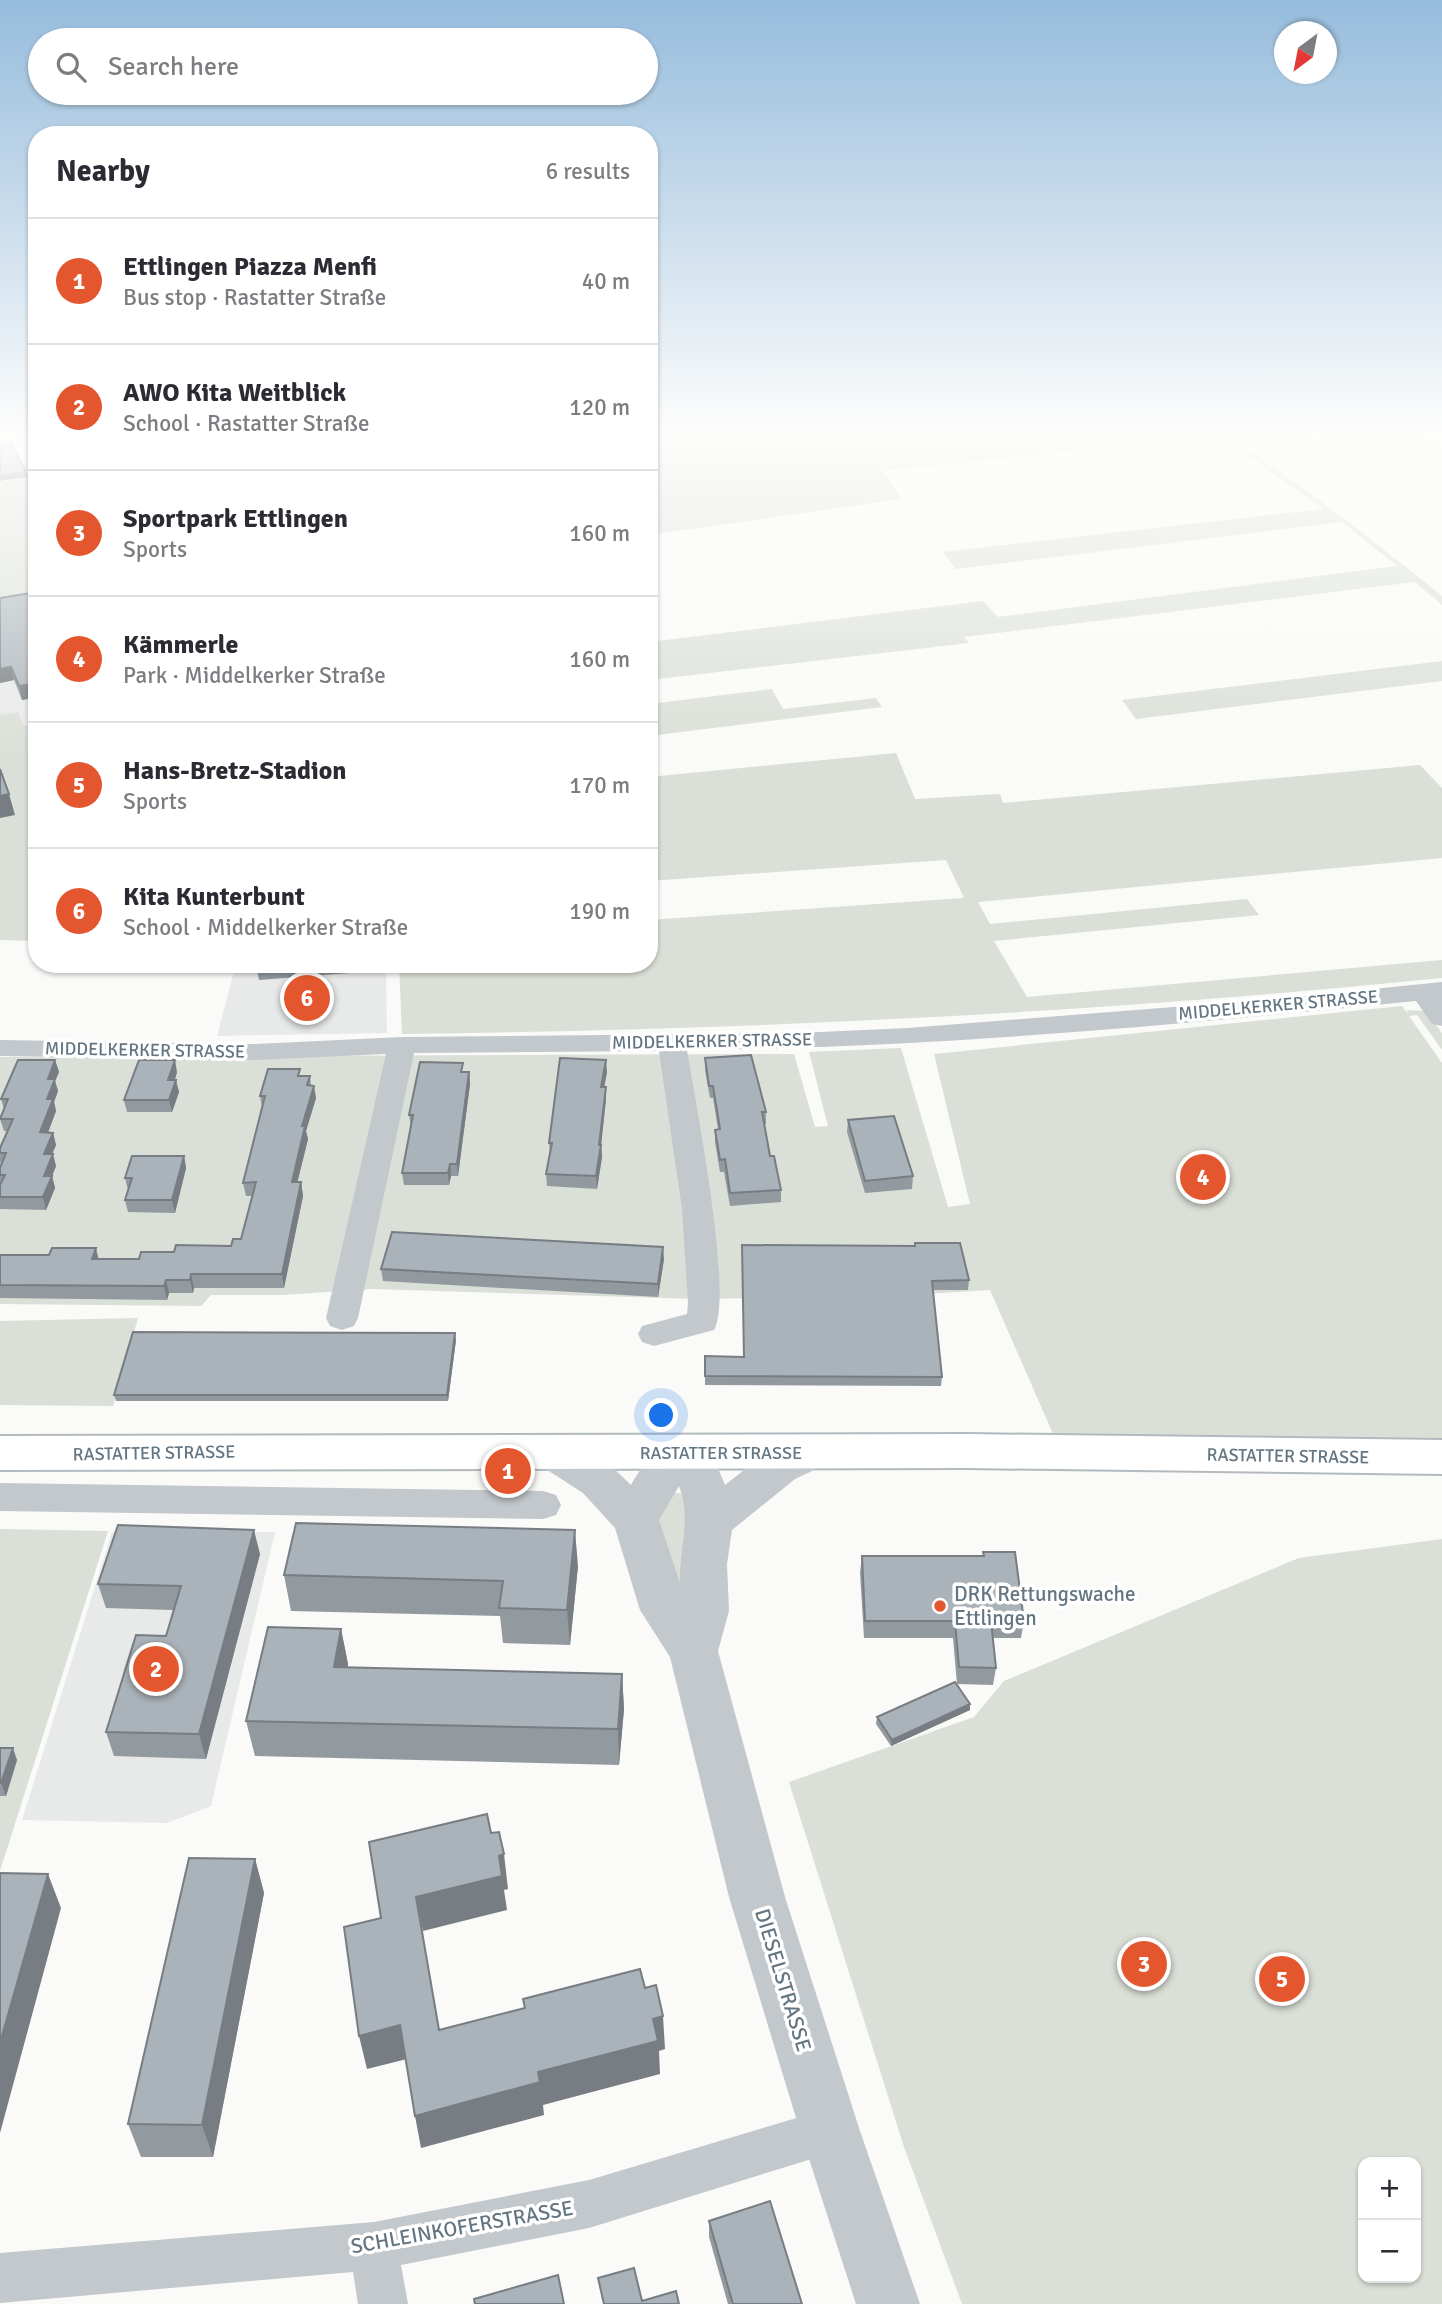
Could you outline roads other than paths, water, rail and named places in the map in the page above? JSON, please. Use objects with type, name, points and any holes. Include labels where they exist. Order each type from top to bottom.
[{"type":"main road","name":"RASTATTER STRASSE","points":[[0,1453],[811,1452],[1442,1457]]},
{"type":"street","points":[[1432,991],[1442,1018]]},
{"type":"street","name":"MIDDELKERKER STRASSE","points":[[0,1048],[255,1052],[402,1045],[908,1036],[1274,1007],[1432,991]]},
{"type":"street","points":[[654,1334],[702,1322],[704,1303],[697,1209],[672,1042]]},
{"type":"street","points":[[342,1318],[402,1045]]},
{"type":"street","name":"DIESELSTRASSE","points":[[554,1452],[599,1481],[636,1520],[664,1610],[693,1651],[757,1897],[830,2131],[888,2304]]},
{"type":"street","points":[[710,1522],[779,1467],[811,1452]]},
{"type":"street","points":[[636,1520],[657,1479],[684,1453],[695,1468],[708,1501],[710,1522],[703,1564],[705,1611],[693,1651]]},
{"type":"street","points":[[0,1497],[542,1505]]},
{"type":"street","name":"SCHLEINKOFERSTRASSE","points":[[0,2278],[374,2246],[589,2204],[830,2131]]},
{"type":"street","points":[[374,2246],[383,2304]]},
{"type":"place","name":"Kita Kunterbunt","points":[[307,998]]},
{"type":"place","name":"Kämmerle","points":[[1203,1177]]},
{"type":"place","name":"Ettlingen Piazza Menfi","points":[[508,1471]]},
{"type":"place","name":"DRK Rettungswache Ettlingen","points":[[940,1606]]},
{"type":"place","name":"AWO Kita Weitblick","points":[[156,1669]]},
{"type":"place","name":"Sportpark Ettlingen","points":[[1144,1964]]},
{"type":"place","name":"Hans-Bretz-Stadion","points":[[1282,1979]]}]
